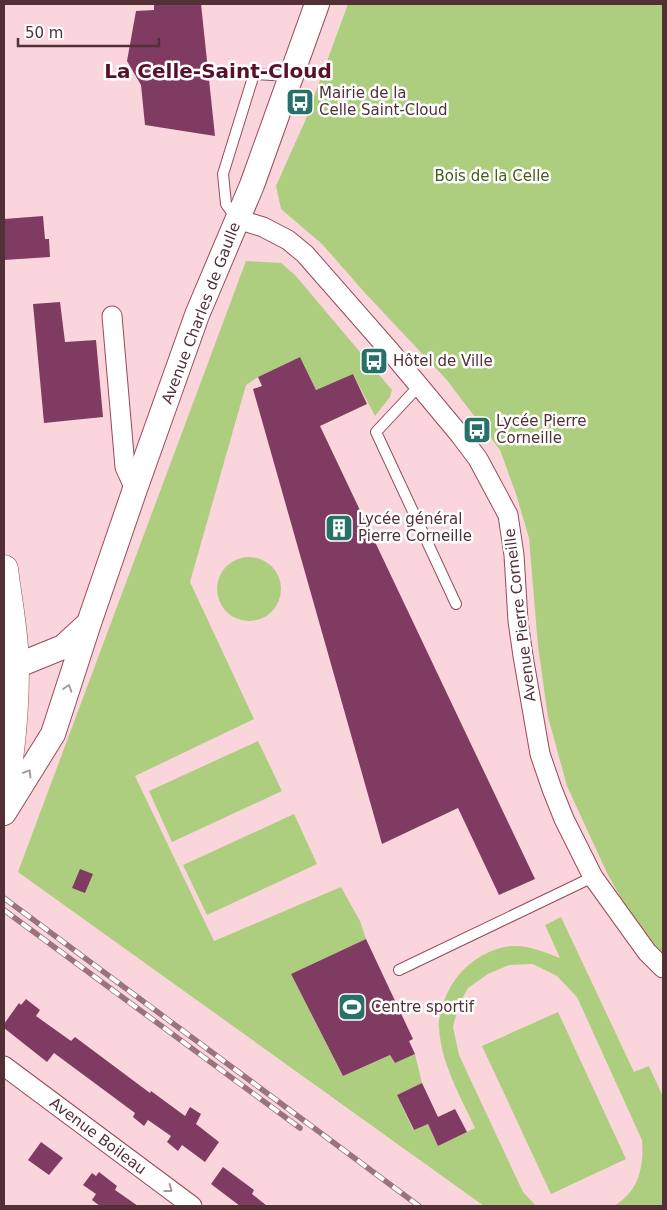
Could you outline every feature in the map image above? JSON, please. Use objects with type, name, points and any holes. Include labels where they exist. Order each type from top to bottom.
[{"type":"main road","points":[[4,569],[12,626],[4,793]]},
{"type":"street","name":"Avenue Charles de Gaulle","points":[[4,813],[53,734],[135,489],[197,315],[252,184],[317,4]]},
{"type":"street","name":"Avenue Pierre Corneille","points":[[237,220],[263,227],[288,240],[305,254],[460,434],[478,458],[508,515],[514,555],[518,621],[540,754],[564,819],[593,877],[647,952],[663,968]]},
{"type":"street","points":[[112,316],[125,467],[135,489]]},
{"type":"street","name":"Avenue Charles de Gaulle","points":[[9,669],[63,647],[89,623]]},
{"type":"street","points":[[8,736],[28,739],[53,734]]},
{"type":"street","name":"Avenue Boileau","points":[[4,1066],[192,1206]]},
{"type":"lane","points":[[237,220],[226,204],[223,174],[254,74],[291,76]]},
{"type":"lane","points":[[418,386],[376,432],[456,604]]},
{"type":"lane","points":[[398,970],[593,877]]},
{"type":"green space","name":"Bois de la Celle","points":[[348,4],[663,4],[663,963],[649,949],[607,873],[567,786],[548,717],[538,646],[529,538],[500,450],[446,379],[322,244],[281,209],[276,186],[305,121]]},
{"type":"green space","points":[[246,261],[281,263],[295,275],[392,390],[390,397],[375,416],[353,374],[316,390],[300,357],[258,377],[246,385],[190,582],[254,719],[135,776],[214,941],[341,887],[360,921],[366,939],[291,974],[343,1076],[390,1055],[395,1063],[415,1054],[422,1083],[397,1095],[413,1130],[428,1124],[438,1146],[475,1128],[452,1079],[443,1054],[439,1021],[449,989],[455,979],[471,963],[481,956],[504,947],[526,947],[560,958],[545,925],[561,917],[634,1072],[649,1066],[663,1097],[663,1206],[614,1206],[629,1193],[638,1178],[642,1160],[642,1140],[577,997],[557,976],[533,964],[509,965],[488,974],[468,988],[459,1004],[453,1027],[459,1055],[523,1192],[536,1206],[484,1206],[18,872]]},
{"type":"green space","points":[[249,557],[261,559],[272,566],[279,577],[281,589],[279,601],[272,612],[261,619],[249,621],[237,619],[226,612],[219,601],[217,589],[219,577],[226,566],[237,559]]},
{"type":"green space","points":[[258,741],[282,791],[172,842],[149,791]]},
{"type":"green space","points":[[294,814],[317,864],[207,915],[183,865]]},
{"type":"green space","points":[[558,1012],[626,1159],[551,1194],[482,1046]]},
{"type":"building","points":[[154,4],[201,4],[215,136],[145,125],[141,85],[127,61],[136,11],[154,10]]},
{"type":"building","points":[[43,216],[45,239],[49,239],[50,257],[4,260],[4,219]]},
{"type":"building","points":[[60,302],[65,342],[96,340],[103,417],[44,423],[33,304]]},
{"type":"building","points":[[300,357],[316,390],[353,374],[367,404],[320,426],[535,879],[499,895],[458,808],[382,844],[253,389],[262,386],[258,377]]},
{"type":"building","points":[[80,869],[93,874],[85,893],[72,888]]},
{"type":"building","name":"Centre sportif","points":[[366,939],[413,1039],[409,1041],[415,1054],[395,1063],[390,1055],[343,1076],[291,974]]},
{"type":"building","points":[[26,999],[40,1010],[36,1016],[71,1041],[75,1037],[150,1093],[151,1091],[185,1116],[190,1107],[201,1114],[196,1124],[219,1142],[205,1162],[182,1145],[178,1151],[167,1142],[171,1136],[148,1120],[144,1126],[133,1117],[135,1113],[54,1053],[47,1062],[4,1028],[4,1024],[19,1003],[21,1005]]},
{"type":"building","points":[[422,1083],[438,1117],[455,1109],[467,1132],[438,1146],[428,1124],[414,1130],[397,1095]]},
{"type":"building","points":[[41,1142],[63,1158],[49,1175],[28,1160]]},
{"type":"building","points":[[223,1167],[254,1190],[252,1194],[267,1206],[240,1206],[211,1184]]},
{"type":"building","points":[[99,1172],[117,1186],[115,1190],[138,1206],[100,1206],[92,1200],[96,1194],[83,1185],[92,1173],[96,1176]]},
{"type":"railway","points":[[4,898],[419,1206]]},
{"type":"railway","points":[[4,910],[300,1128]]},
{"type":"place","name":"Mairie de la Celle Saint-Cloud","points":[[300,102]]},
{"type":"place","name":"Hôtel de Ville","points":[[374,361]]},
{"type":"place","name":"Lycée Pierre Corneille","points":[[477,430]]},
{"type":"place","name":"Lycée général Pierre Corneille","points":[[339,528]]},
{"type":"place","name":"Centre sportif","points":[[352,1007]]},
{"type":"district","name":"La Celle-Saint-Cloud","points":[[218,71]]}]
